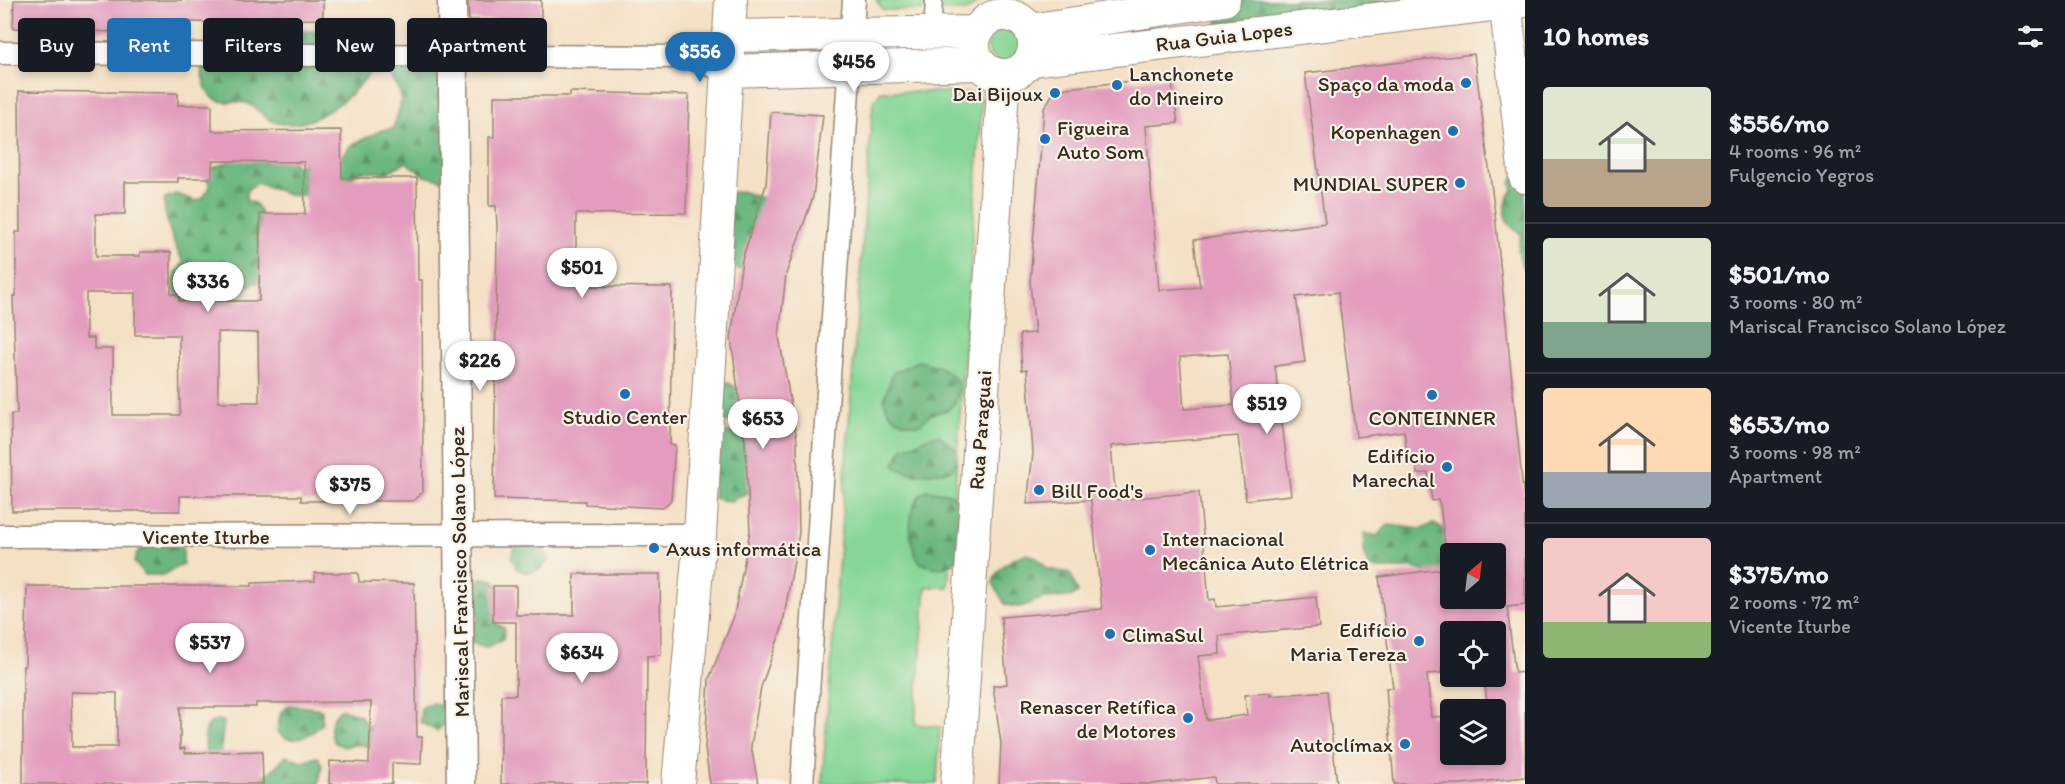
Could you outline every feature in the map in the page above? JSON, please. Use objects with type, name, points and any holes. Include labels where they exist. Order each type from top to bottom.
[{"type":"main road","points":[[678,784],[700,535],[731,0]]},
{"type":"main road","name":"Rua Guia Lopes","points":[[1019,26],[1224,0]]},
{"type":"main road","points":[[1512,1],[1525,177]]},
{"type":"main road","name":"Rua Guia Lopes","points":[[1019,26],[1512,1]]},
{"type":"main road","points":[[727,71],[850,68],[1018,72],[1019,26],[989,19],[977,32],[728,36]]},
{"type":"main road","name":"Rua Paraguai","points":[[957,784],[992,70],[974,48],[977,32]]},
{"type":"street","name":"Mariscal Francisco Solano López","points":[[452,0],[452,18]]},
{"type":"street","points":[[802,784],[854,0]]},
{"type":"street","points":[[932,33],[934,0]]},
{"type":"street","points":[[688,57],[728,36]]},
{"type":"street","points":[[0,53],[407,54]]},
{"type":"street","points":[[547,55],[688,57],[727,71]]},
{"type":"street","name":"Mariscal Francisco Solano López","points":[[453,72],[461,784]]},
{"type":"street","name":"Vicente Iturbe","points":[[0,536],[700,535]]},
{"type":"green space","points":[[876,0],[976,0],[976,4],[966,11],[883,10]]},
{"type":"green space","points":[[1226,0],[1422,0],[1306,16],[1283,11],[1273,16],[1217,24],[1219,12]]},
{"type":"green space","points":[[1004,30],[1015,35],[1020,46],[1015,57],[1004,62],[993,57],[988,46],[993,35]]},
{"type":"green space","points":[[303,31],[315,32],[315,72],[395,72],[395,50],[407,52],[407,72],[442,72],[447,181],[425,176],[406,162],[386,173],[362,171],[352,176],[338,192],[327,195],[291,195],[257,183],[247,190],[246,200],[256,204],[261,213],[257,240],[268,252],[259,265],[262,281],[197,302],[181,299],[174,283],[177,270],[184,262],[170,231],[165,212],[165,198],[176,194],[197,201],[203,198],[211,185],[207,180],[209,169],[229,162],[239,142],[288,158],[296,166],[302,165],[305,161],[338,162],[351,145],[382,130],[393,129],[401,101],[399,90],[389,75],[370,73],[340,103],[315,118],[302,123],[275,122],[248,104],[225,102],[210,95],[202,73],[203,56],[203,72],[303,72]]},
{"type":"green space","points":[[881,91],[974,93],[982,99],[948,587],[926,587],[915,724],[940,727],[937,784],[822,784],[873,102]]},
{"type":"green space","points":[[1525,156],[1525,269],[1518,250],[1521,234],[1510,224],[1505,209],[1513,189],[1511,183]]},
{"type":"green space","points":[[741,191],[764,199],[745,267],[739,269],[727,266],[730,193]]},
{"type":"green space","points":[[918,361],[937,366],[953,376],[958,391],[956,400],[948,410],[931,414],[919,425],[897,419],[889,412],[884,400],[893,373]]},
{"type":"green space","points":[[724,381],[739,389],[746,420],[722,421]]},
{"type":"green space","points":[[717,432],[744,434],[756,487],[731,502],[713,498]]},
{"type":"green space","points":[[939,435],[957,450],[956,462],[950,471],[915,474],[898,469],[894,464],[904,447]]},
{"type":"green space","points":[[927,490],[950,494],[963,505],[958,520],[961,531],[961,551],[952,564],[944,567],[933,567],[921,563],[913,546],[910,524],[912,513],[920,495]]},
{"type":"green space","points":[[1433,524],[1444,529],[1447,543],[1440,543],[1440,571],[1432,572],[1409,568],[1378,569],[1368,564],[1365,558],[1364,533],[1377,536],[1388,525],[1422,529]]},
{"type":"green space","points":[[539,544],[549,559],[546,563],[531,572],[516,568],[511,557],[515,546]]},
{"type":"green space","points":[[147,545],[180,546],[183,550],[183,564],[163,575],[145,575],[134,562],[138,551]]},
{"type":"green space","points":[[1026,554],[1036,557],[1048,569],[1070,573],[1078,593],[1066,597],[1040,599],[1017,607],[1005,604],[993,583],[997,573],[1005,564]]},
{"type":"green space","points":[[482,578],[494,580],[497,585],[496,623],[505,629],[503,640],[487,647],[470,643],[470,627],[479,619],[478,613],[470,605],[473,584]]},
{"type":"green space","points":[[432,703],[446,706],[447,721],[437,731],[420,722],[421,708]]},
{"type":"green space","points":[[289,705],[317,708],[322,711],[322,724],[306,736],[287,738],[277,730],[281,712]]},
{"type":"green space","points":[[342,709],[360,715],[369,729],[371,722],[370,748],[361,745],[344,747],[334,742],[331,724]]},
{"type":"green space","points":[[218,720],[224,722],[219,762],[206,763],[206,731],[212,722]]},
{"type":"green space","points":[[286,756],[302,761],[318,757],[322,766],[319,784],[214,784],[254,780],[270,772]]},
{"type":"building","points":[[14,0],[323,0],[323,18],[315,19],[203,18],[203,22],[191,22],[191,18],[107,18],[107,32],[95,31],[95,18],[18,18],[18,28],[13,28]]},
{"type":"building","points":[[468,0],[541,0],[541,18],[469,18]]},
{"type":"building","points":[[1474,54],[1495,214],[1525,510],[1525,605],[1507,607],[1515,673],[1525,672],[1525,777],[1462,784],[1394,784],[1386,688],[1393,688],[1379,577],[1440,569],[1440,609],[1506,609],[1506,543],[1445,543],[1440,505],[1438,500],[1432,501],[1428,473],[1417,474],[1416,460],[1408,461],[1404,431],[1356,437],[1338,292],[1296,297],[1305,362],[1275,366],[1291,495],[1246,500],[1238,436],[1111,446],[1116,500],[1199,492],[1209,600],[1215,599],[1216,607],[1316,597],[1319,627],[1219,636],[1220,654],[1198,656],[1206,720],[1247,715],[1245,695],[1270,693],[1270,696],[1327,691],[1337,784],[1215,784],[1214,777],[1152,784],[999,784],[1001,744],[993,686],[1007,684],[1001,617],[1102,609],[1091,500],[1027,504],[1033,453],[1027,369],[1022,370],[1020,334],[1035,333],[1030,282],[1044,108],[1054,92],[1066,88],[1171,77],[1178,123],[1146,126],[1159,290],[1200,287],[1194,240],[1325,223],[1305,73]],"holes":[[[1228,354],[1234,405],[1184,409],[1180,357]],[[1440,621],[1506,621],[1506,687],[1485,687],[1487,699],[1506,699],[1506,765],[1440,765],[1440,717],[1431,717],[1427,674],[1440,673]]]},
{"type":"building","points":[[19,91],[178,93],[178,105],[212,105],[212,131],[341,130],[342,178],[417,178],[418,280],[422,280],[423,492],[413,501],[301,501],[301,496],[180,496],[180,511],[12,511],[11,414],[17,414],[13,296],[16,296],[16,232],[20,232]],"holes":[[[212,161],[304,162],[305,214],[260,214],[259,301],[179,301],[179,294],[171,294],[171,252],[140,252],[140,256],[96,256],[96,214],[125,214],[125,182],[178,182],[178,178],[212,178]],[[86,293],[135,293],[135,335],[179,335],[180,415],[113,415],[113,349],[94,349],[94,338],[86,338]],[[218,332],[258,333],[259,402],[218,402]]]},
{"type":"building","points":[[570,92],[689,95],[686,213],[576,214],[576,286],[672,287],[670,445],[675,445],[671,500],[663,508],[585,504],[585,501],[494,499],[497,227],[496,206],[489,206],[489,137],[494,137],[494,96],[570,96]]},
{"type":"building","points":[[771,112],[823,115],[813,197],[786,274],[779,337],[797,440],[799,533],[782,628],[761,687],[751,746],[758,784],[710,784],[705,748],[709,679],[734,616],[750,531],[745,442],[731,338],[742,260],[766,185]]},
{"type":"building","points":[[315,573],[358,573],[359,582],[414,583],[417,737],[422,737],[421,764],[392,763],[392,784],[329,784],[330,761],[369,763],[371,702],[256,703],[256,707],[180,707],[180,749],[185,748],[185,753],[262,751],[263,784],[23,784],[23,666],[25,666],[27,586],[252,586],[252,583],[315,581]],"holes":[[[71,692],[117,693],[117,747],[72,747]]]},
{"type":"building","points":[[574,574],[660,574],[661,655],[647,656],[646,784],[501,784],[501,695],[516,695],[516,622],[493,622],[493,586],[516,586],[516,615],[574,615]]},
{"type":"place","name":"Spaço da moda","points":[[1466,83]]},
{"type":"place","name":"Lanchonete do Mineiro","points":[[1117,85]]},
{"type":"place","name":"Dai Bijoux","points":[[1055,93]]},
{"type":"place","name":"Kopenhagen","points":[[1453,131]]},
{"type":"place","name":"Figueira Auto Som","points":[[1045,139]]},
{"type":"place","name":"MUNDIAL SUPER","points":[[1460,183]]},
{"type":"place","name":"Studio Center","points":[[625,394]]},
{"type":"place","name":"CONTEINNER","points":[[1432,395]]},
{"type":"place","name":"Edifício Marechal","points":[[1447,467]]},
{"type":"place","name":"Bill Food's","points":[[1039,490]]},
{"type":"place","name":"Axus informática","points":[[654,548]]},
{"type":"place","name":"Internacional Mecânica Auto Elétrica","points":[[1150,550]]},
{"type":"place","name":"ClimaSul","points":[[1110,634]]},
{"type":"place","name":"Edifício Maria Tereza","points":[[1419,641]]},
{"type":"place","name":"Renascer Retífica de Motores","points":[[1188,718]]},
{"type":"place","name":"Autoclímax","points":[[1405,744]]}]
